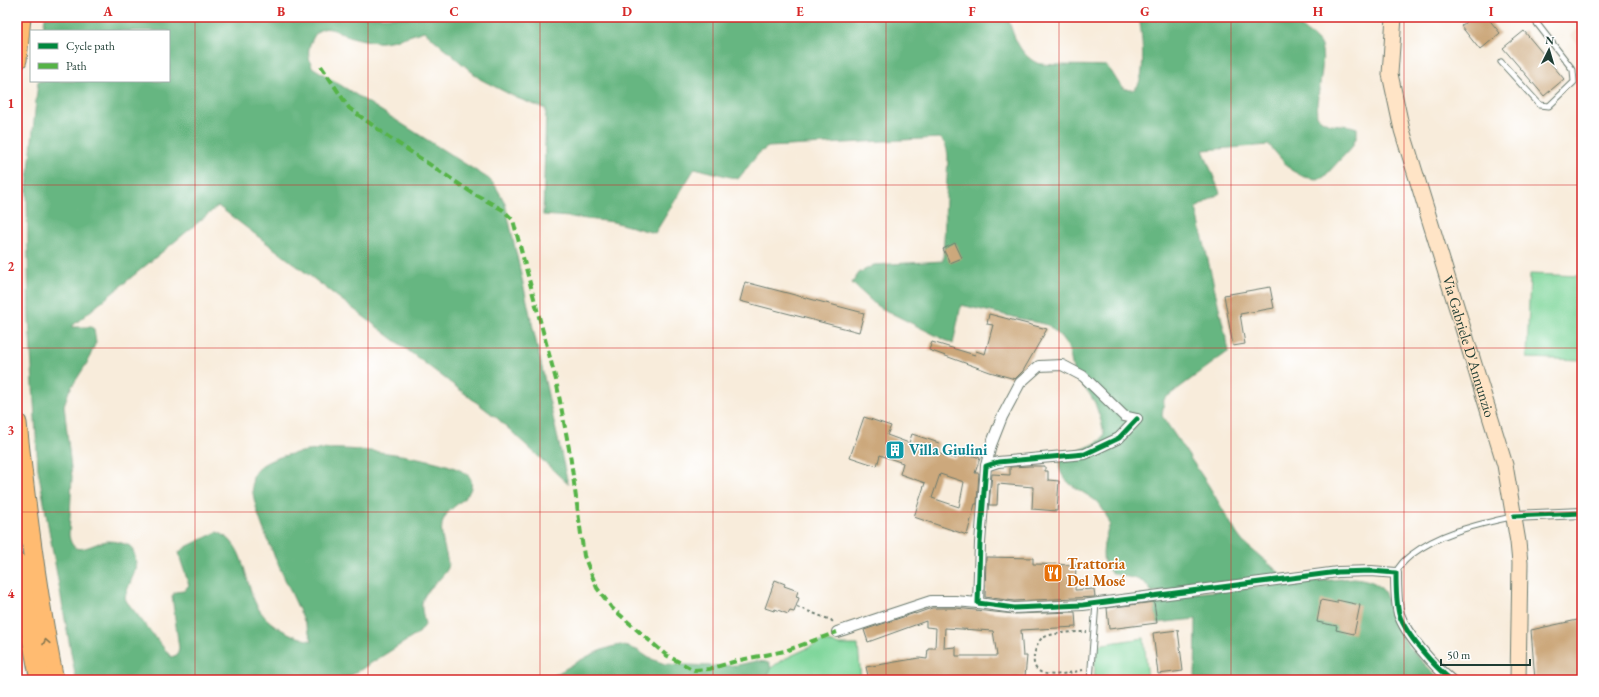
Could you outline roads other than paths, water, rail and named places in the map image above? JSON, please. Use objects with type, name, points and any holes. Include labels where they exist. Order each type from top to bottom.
[{"type":"highway","points":[[17,60],[21,17]]},
{"type":"highway","points":[[17,423],[38,593],[54,680]]},
{"type":"highway","points":[[17,563],[40,680]]},
{"type":"main road","name":"Via Gabriele D'Annunzio","points":[[1394,17],[1390,74],[1402,130],[1505,465],[1518,542],[1520,563],[1518,680]]},
{"type":"street","points":[[978,603],[980,543],[986,466],[991,445],[1002,417],[1020,383],[1039,366],[1062,365],[1083,376],[1124,416],[1138,419],[1119,438],[1086,454],[998,462],[986,466]]},
{"type":"street","points":[[1514,516],[1582,513]]},
{"type":"street","points":[[837,632],[931,601],[955,601],[1014,608],[1083,605],[1338,572],[1371,571],[1396,574],[1397,600],[1402,622],[1430,660],[1451,680]]},
{"type":"lane","points":[[1501,62],[1540,105],[1549,106],[1574,82],[1573,70],[1532,17]]},
{"type":"lane","points":[[1396,574],[1398,568],[1405,560],[1424,545],[1471,526],[1514,516]]},
{"type":"lane","points":[[1090,680],[1096,603]]},
{"type":"place","name":"Villa Giulini","points":[[895,450]]},
{"type":"place","name":"Trattoria Del Mosé","points":[[1053,573]]}]
